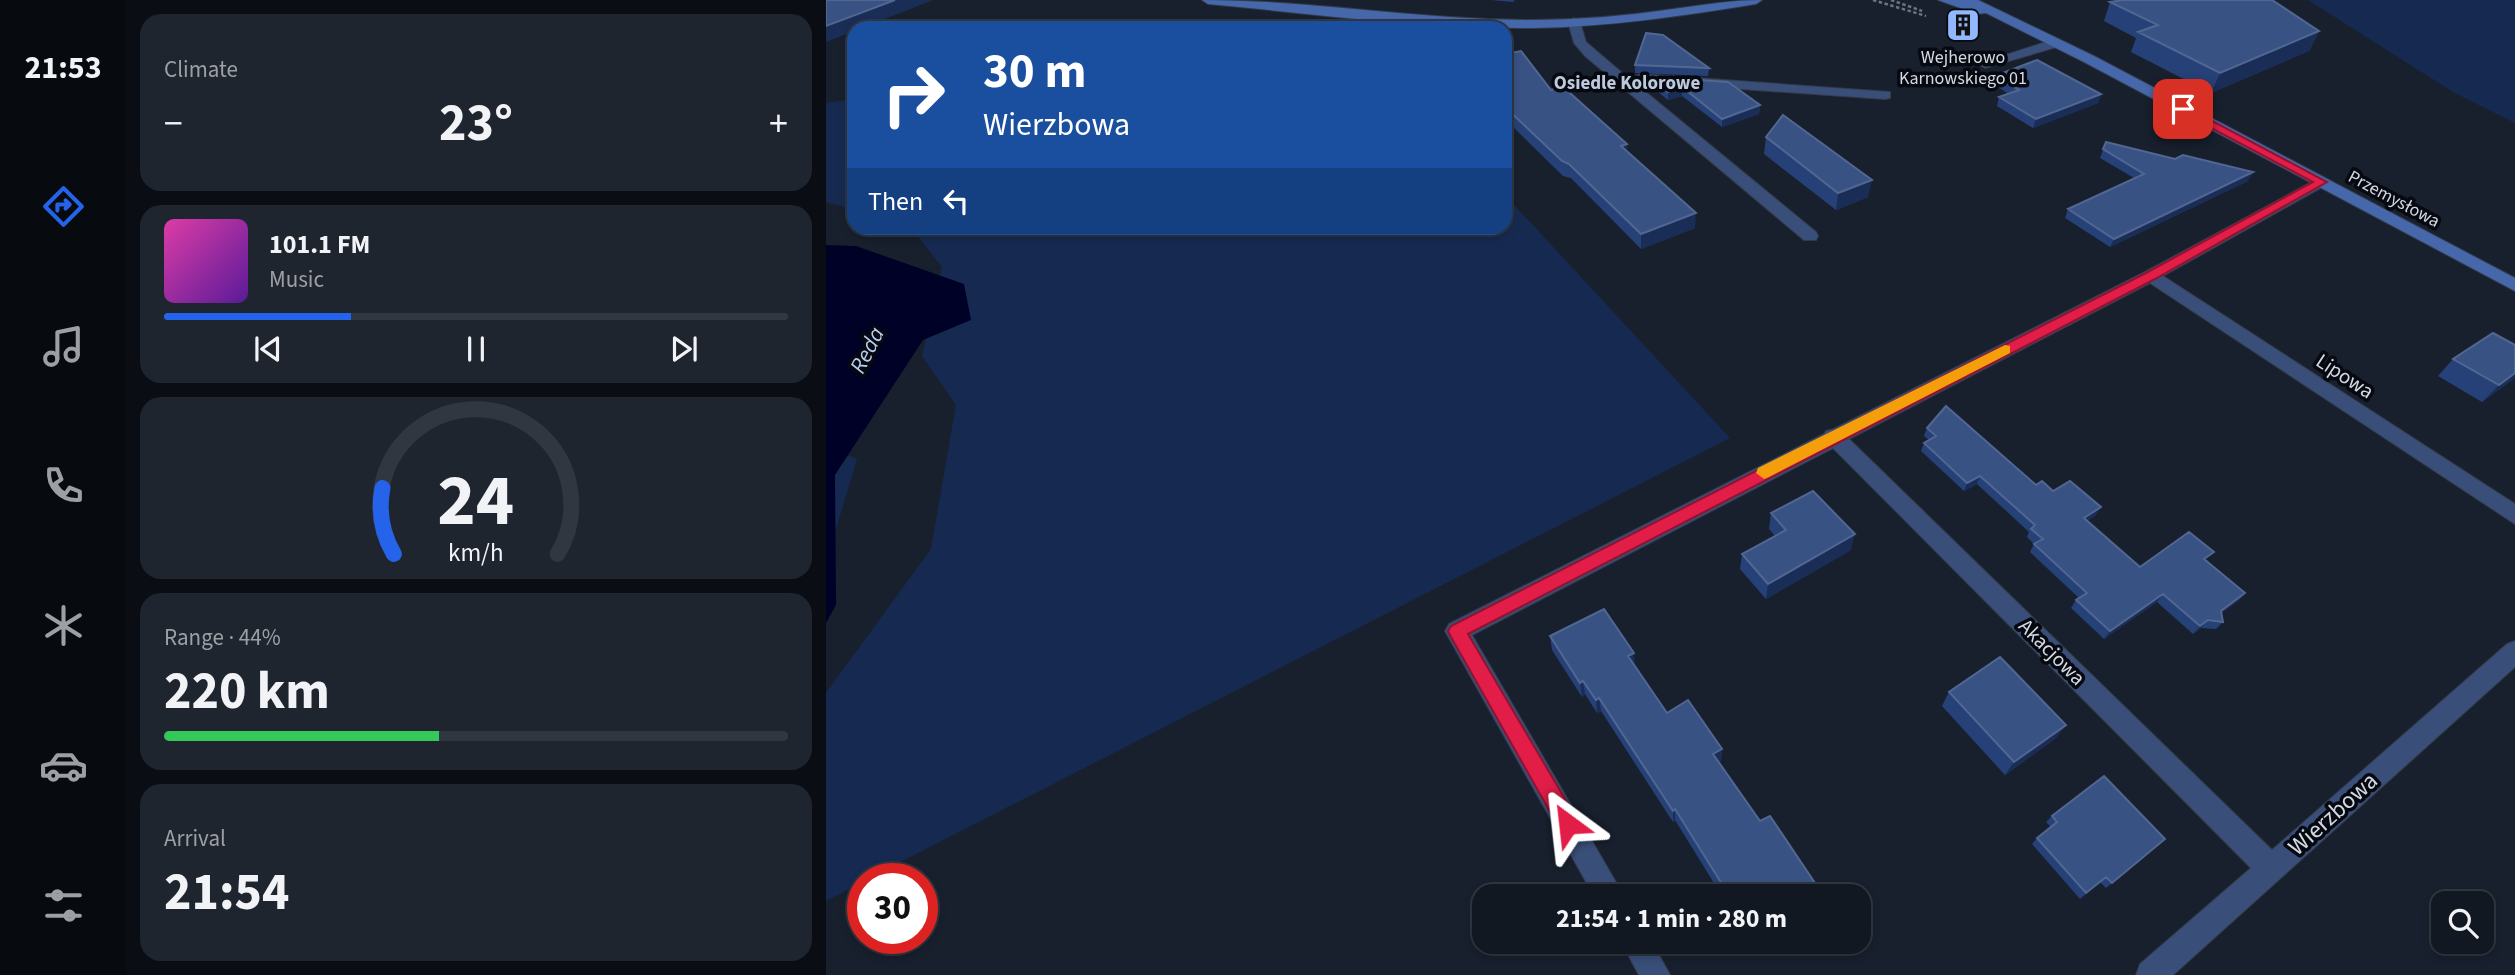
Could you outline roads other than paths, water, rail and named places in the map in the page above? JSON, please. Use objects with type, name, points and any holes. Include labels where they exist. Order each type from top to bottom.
[{"type":"street","points":[[1208,0],[1454,21]]},
{"type":"street","points":[[1512,23],[1574,22],[1673,13],[1756,0]]},
{"type":"street","name":"Przemysłowa","points":[[1944,0],[1993,14]]},
{"type":"street","name":"Przemysłowa","points":[[1968,0],[2322,182],[2515,285]]},
{"type":"street","points":[[1574,22],[1580,43],[1810,236]]},
{"type":"street","points":[[1984,64],[2055,43]]},
{"type":"street","points":[[1626,83],[1641,78],[1885,95]]},
{"type":"street","points":[[1602,884],[1457,631],[1833,436],[2151,276],[2322,182]]},
{"type":"street","name":"Lipowa","points":[[2151,276],[2515,515]]},
{"type":"street","name":"Akacjowa","points":[[1833,436],[2272,868]]},
{"type":"street","name":"Wierzbowa","points":[[2151,975],[2515,652]]},
{"type":"street","points":[[1643,954],[1655,975]]},
{"type":"water","name":"Reda","points":[[826,245],[856,246],[964,284],[971,320],[923,340],[835,475],[836,605],[826,623]]},
{"type":"place","name":"Wejherowo Karnowskiego 01","points":[[1963,25]]},
{"type":"district","name":"Osiedle Kolorowe","points":[[1627,83]]}]
